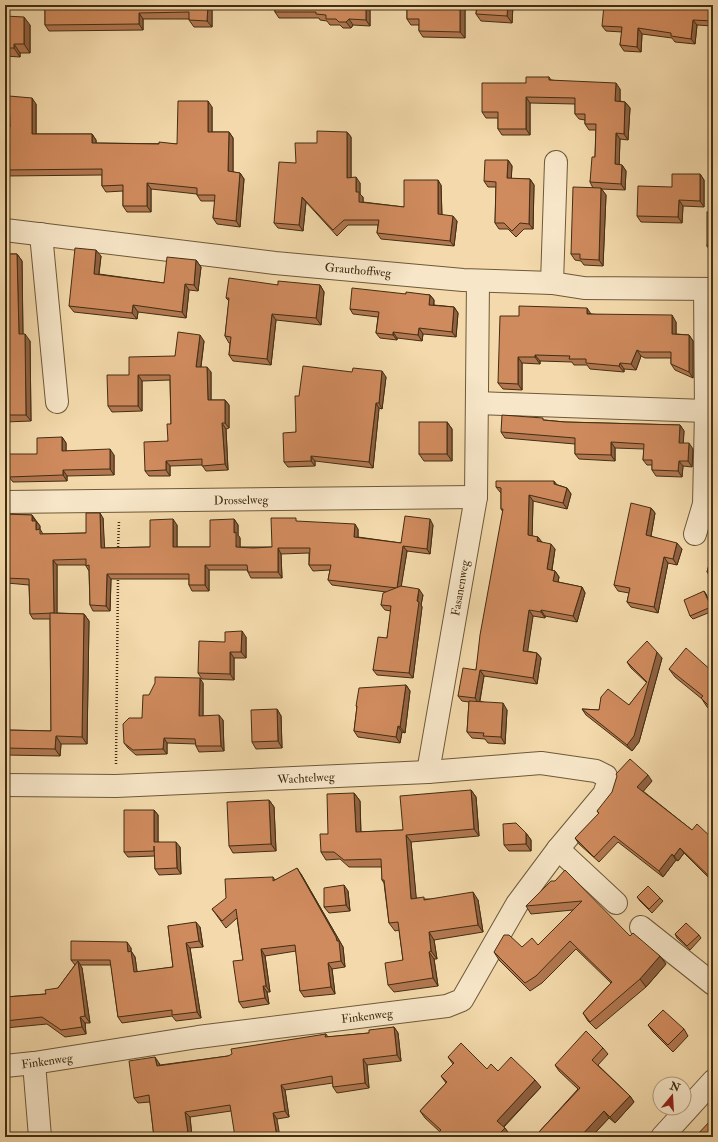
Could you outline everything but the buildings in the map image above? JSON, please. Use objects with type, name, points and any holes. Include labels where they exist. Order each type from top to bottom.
[{"type":"street","points":[[552,283],[556,162]]},
{"type":"street","name":"Grauthoffweg","points":[[5,230],[275,263],[478,281],[552,283],[584,288],[709,289]]},
{"type":"street","points":[[41,234],[57,402]]},
{"type":"street","name":"Fasanenweg","points":[[428,772],[476,497],[478,281]]},
{"type":"street","points":[[695,534],[704,504],[709,289]]},
{"type":"street","points":[[477,403],[706,410]]},
{"type":"street","name":"Drosselweg","points":[[5,502],[476,497]]},
{"type":"street","name":"Wachtelweg","points":[[5,785],[116,786],[428,772],[541,763],[596,771],[606,776]]},
{"type":"street","name":"Finkenweg","points":[[5,1066],[34,1063],[198,1036],[447,1006],[462,1000],[517,904],[558,849],[604,794],[608,783],[606,776]]},
{"type":"street","points":[[558,849],[616,903]]},
{"type":"street","points":[[641,927],[713,984]]},
{"type":"street","points":[[34,1063],[40,1137]]},
{"type":"street","points":[[662,1137],[713,1082]]},
{"type":"path","points":[[118,556],[119,501]]},
{"type":"path","points":[[116,786],[118,572]]}]
